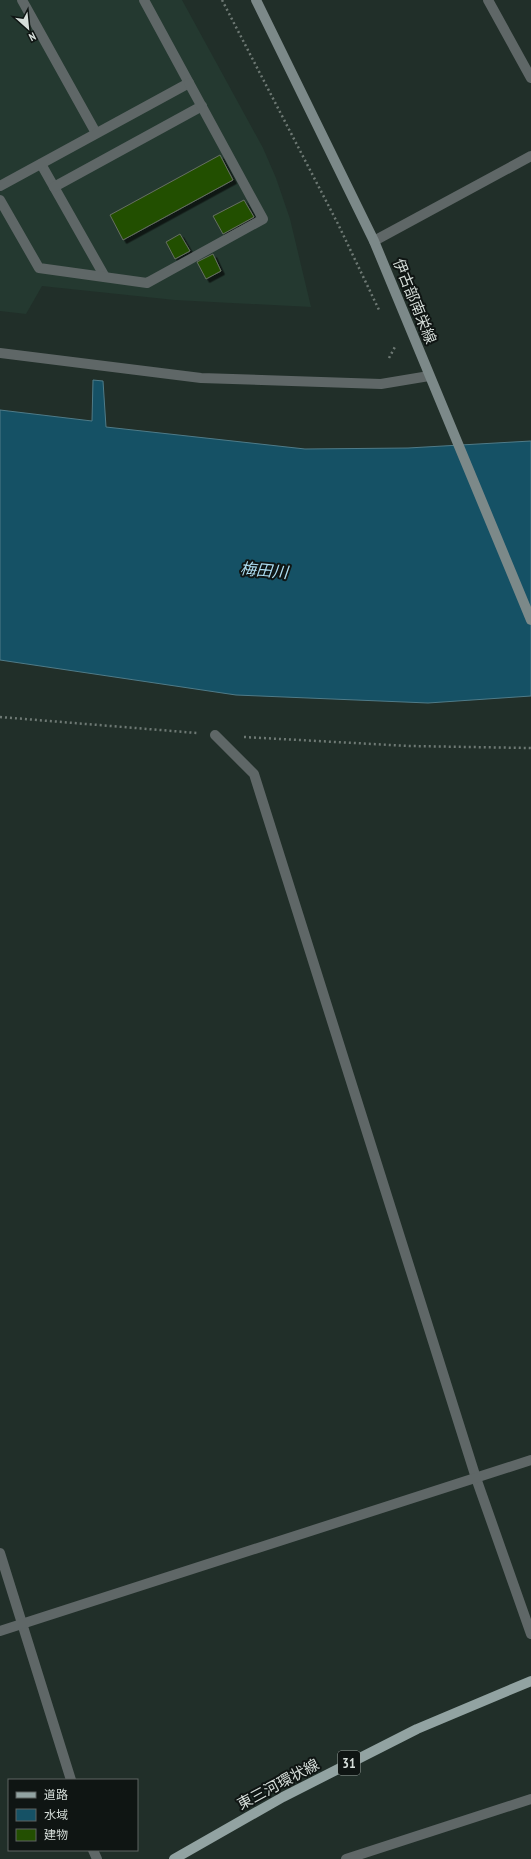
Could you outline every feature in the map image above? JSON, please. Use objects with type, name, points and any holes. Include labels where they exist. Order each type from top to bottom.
[{"type":"main road","name":"伊古部南栄線","points":[[256,0],[374,241],[531,620]]},
{"type":"main road","name":"東三河環状線","points":[[174,1859],[282,1797],[417,1729],[531,1681]]},
{"type":"street","points":[[22,0],[96,133]]},
{"type":"street","points":[[0,200],[39,268],[147,283],[263,219],[144,0]]},
{"type":"street","points":[[488,0],[531,78]]},
{"type":"street","points":[[0,186],[189,83]]},
{"type":"street","points":[[54,187],[202,106]]},
{"type":"street","points":[[374,241],[531,156]]},
{"type":"street","points":[[41,164],[105,278]]},
{"type":"street","points":[[0,353],[201,378],[381,384],[429,376]]},
{"type":"street","points":[[215,735],[254,774],[476,1478],[531,1634]]},
{"type":"street","points":[[0,1631],[531,1460]]},
{"type":"street","points":[[0,1553],[71,1779]]},
{"type":"street","points":[[346,1859],[531,1799]]},
{"type":"path","points":[[222,0],[338,224],[382,316]]},
{"type":"path","points":[[389,358],[396,345],[393,338]]},
{"type":"path","points":[[0,717],[215,735],[409,746],[531,748]]},
{"type":"shaded area","points":[[0,0],[182,0],[263,148],[276,178],[290,219],[311,307],[175,300],[42,286],[26,314],[0,311]]},
{"type":"water","name":"梅田川","points":[[93,380],[103,381],[106,427],[305,449],[408,448],[531,441],[531,696],[428,703],[236,695],[0,660],[0,410],[92,421]]},
{"type":"building","points":[[220,155],[233,180],[123,240],[110,215]]},
{"type":"building","points":[[244,200],[254,217],[223,234],[213,216]]},
{"type":"building","points":[[180,234],[190,251],[175,259],[166,242]]},
{"type":"building","points":[[213,254],[221,271],[206,279],[197,262]]}]
